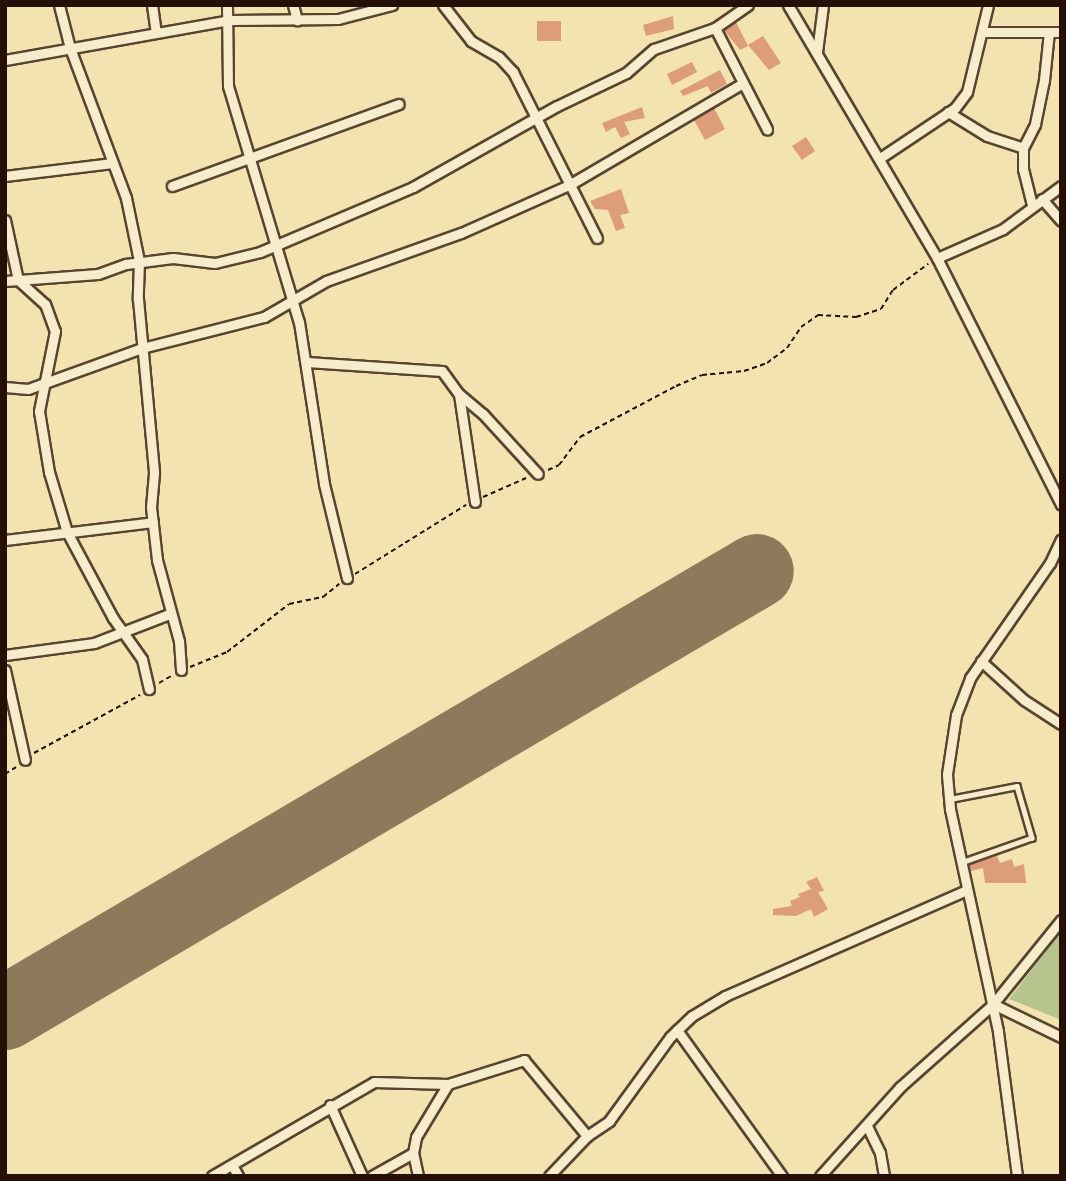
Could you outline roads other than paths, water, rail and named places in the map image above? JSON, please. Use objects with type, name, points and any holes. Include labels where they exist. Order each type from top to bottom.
[{"type":"street","points":[[59,5],[70,48],[126,198],[139,261],[142,348],[153,473],[153,522],[181,670]]},
{"type":"street","points":[[152,5],[156,33]]},
{"type":"street","points":[[227,5],[230,20],[228,86],[307,362],[324,484],[347,578]]},
{"type":"street","points":[[293,5],[297,20]]},
{"type":"street","points":[[5,60],[230,20],[338,19],[392,5]]},
{"type":"street","points":[[443,5],[471,41],[499,57],[513,72],[597,238]]},
{"type":"street","points":[[5,281],[98,274],[139,261],[173,258],[215,263],[274,247],[413,187],[536,117],[626,73],[654,49],[715,28],[748,5]]},
{"type":"street","points":[[788,5],[937,258],[1061,505]]},
{"type":"street","points":[[817,53],[823,5]]},
{"type":"street","points":[[880,158],[948,112],[967,92],[988,5]]},
{"type":"street","points":[[715,28],[741,84],[767,129]]},
{"type":"street","points":[[983,32],[1061,32]]},
{"type":"street","points":[[1032,205],[1023,169],[1023,148],[1035,124],[1044,80],[1049,32]]},
{"type":"street","points":[[5,387],[28,389],[46,379],[142,348],[224,330],[292,302],[326,281],[461,233],[569,185],[741,84]]},
{"type":"street","points":[[172,186],[399,104]]},
{"type":"street","points":[[948,112],[987,136],[1023,148]]},
{"type":"street","points":[[5,176],[112,163]]},
{"type":"street","points":[[937,258],[1003,229],[1061,186]]},
{"type":"street","points":[[1042,199],[1061,220]]},
{"type":"street","points":[[5,220],[19,280],[45,304],[55,331],[39,411],[49,472],[67,532],[123,632],[142,659],[149,689]]},
{"type":"street","points":[[307,362],[442,370],[459,394],[538,474]]},
{"type":"street","points":[[459,394],[475,502]]},
{"type":"street","points":[[5,540],[153,522]]},
{"type":"street","points":[[1017,1176],[993,1004],[966,890],[949,799],[950,743],[970,678],[1051,563],[1061,539]]},
{"type":"street","points":[[5,655],[47,652],[123,632],[169,614]]},
{"type":"street","points":[[981,661],[1024,700],[1061,724]]},
{"type":"street","points":[[5,670],[24,760]]},
{"type":"street","points":[[549,1176],[587,1136],[609,1121],[677,1030],[725,996],[966,890]]},
{"type":"street","points":[[820,1176],[930,1058],[993,1004],[1061,920]]},
{"type":"street","points":[[993,1004],[1061,1037]]},
{"type":"street","points":[[677,1030],[782,1176]]},
{"type":"street","points":[[212,1176],[373,1082],[448,1084],[524,1060],[587,1136]]},
{"type":"street","points":[[418,1176],[413,1153],[416,1137],[448,1084]]},
{"type":"street","points":[[330,1105],[362,1176]]},
{"type":"street","points":[[867,1126],[880,1153],[884,1176]]},
{"type":"street","points":[[372,1176],[413,1153]]},
{"type":"street","points":[[232,1166],[238,1176]]},
{"type":"lane","points":[[949,799],[1017,786],[1032,838],[961,863]]}]
